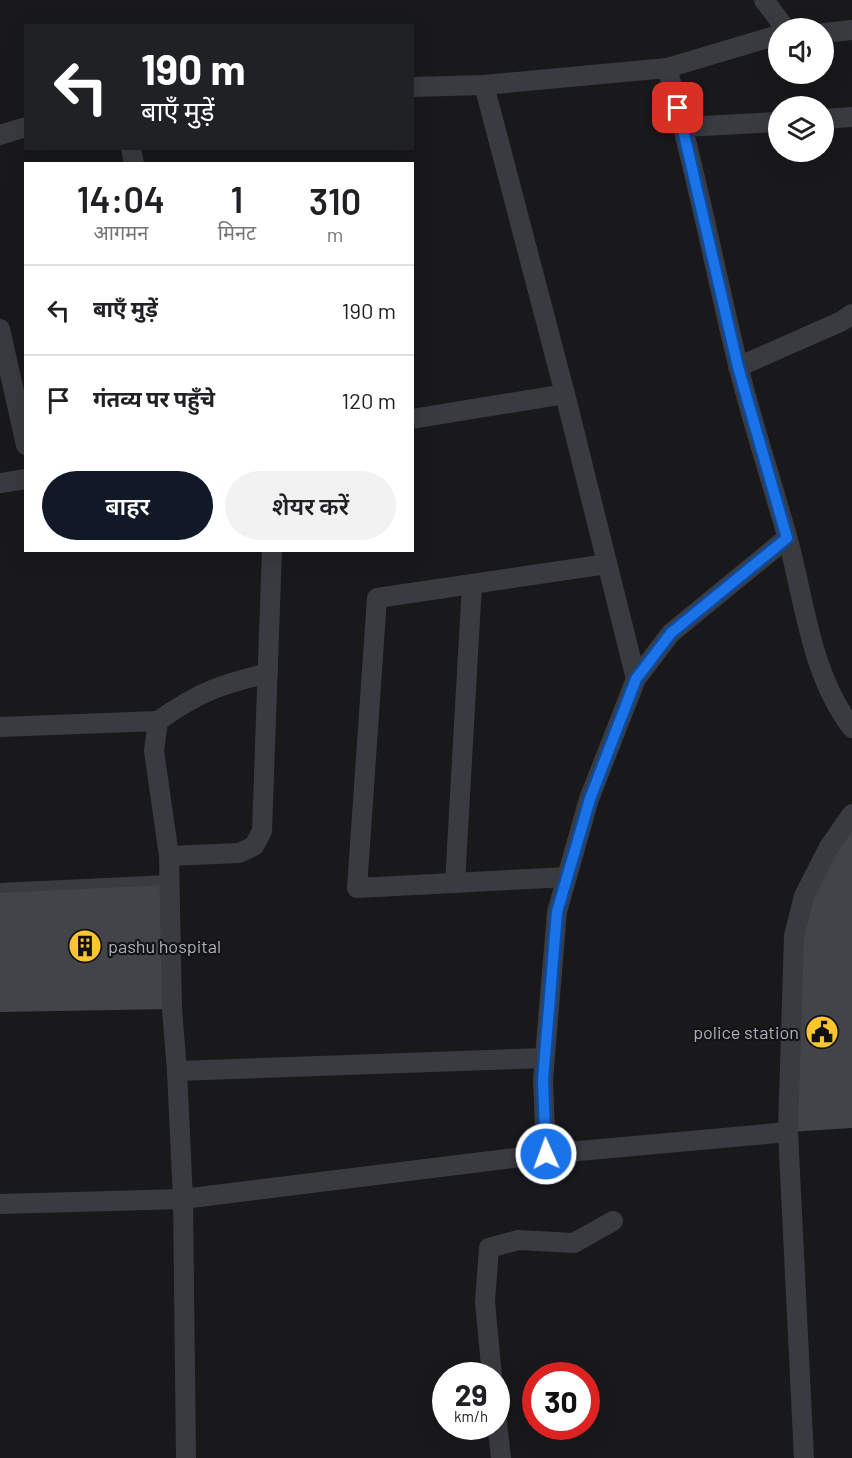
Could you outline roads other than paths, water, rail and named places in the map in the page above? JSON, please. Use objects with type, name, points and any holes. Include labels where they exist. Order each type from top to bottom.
[{"type":"street","points":[[764,0],[778,18]]},
{"type":"street","points":[[834,32],[852,30]]},
{"type":"street","points":[[414,87],[484,84],[667,68],[768,37]]},
{"type":"street","points":[[667,68],[684,127],[738,367],[787,538],[816,657],[828,690],[852,728]]},
{"type":"street","points":[[484,84],[636,679]]},
{"type":"street","points":[[834,118],[852,117]]},
{"type":"street","points":[[684,127],[768,123]]},
{"type":"street","points":[[0,135],[24,128]]},
{"type":"street","points":[[738,367],[852,314]]},
{"type":"street","points":[[0,328],[24,436]]},
{"type":"street","points":[[414,418],[565,394]]},
{"type":"street","points":[[0,483],[24,479]]},
{"type":"street","points":[[546,1154],[543,1080],[557,912],[590,799],[636,679],[671,633],[787,538]]},
{"type":"street","points":[[169,856],[239,853],[254,846],[262,831],[272,552]]},
{"type":"street","points":[[567,877],[357,888],[377,598],[607,564]]},
{"type":"street","points":[[455,883],[472,584]]},
{"type":"street","points":[[0,727],[158,721],[192,697],[223,684],[268,673]]},
{"type":"street","points":[[158,721],[154,751],[169,856],[172,1009],[183,1199],[186,1458]]},
{"type":"street","points":[[804,1458],[788,1132],[794,936],[804,896],[829,847],[852,814]]},
{"type":"street","points":[[177,1071],[545,1058]]},
{"type":"street","points":[[0,1204],[183,1199],[546,1154],[788,1132]]},
{"type":"street","points":[[491,1362],[485,1302],[489,1248],[518,1240],[574,1244],[613,1221]]},
{"type":"street","points":[[499,1440],[501,1458]]},
{"type":"lane","points":[[0,888],[168,880]]},
{"type":"place","name":"pashu hospital","points":[[85,946]]},
{"type":"place","name":"police station","points":[[822,1032]]}]
